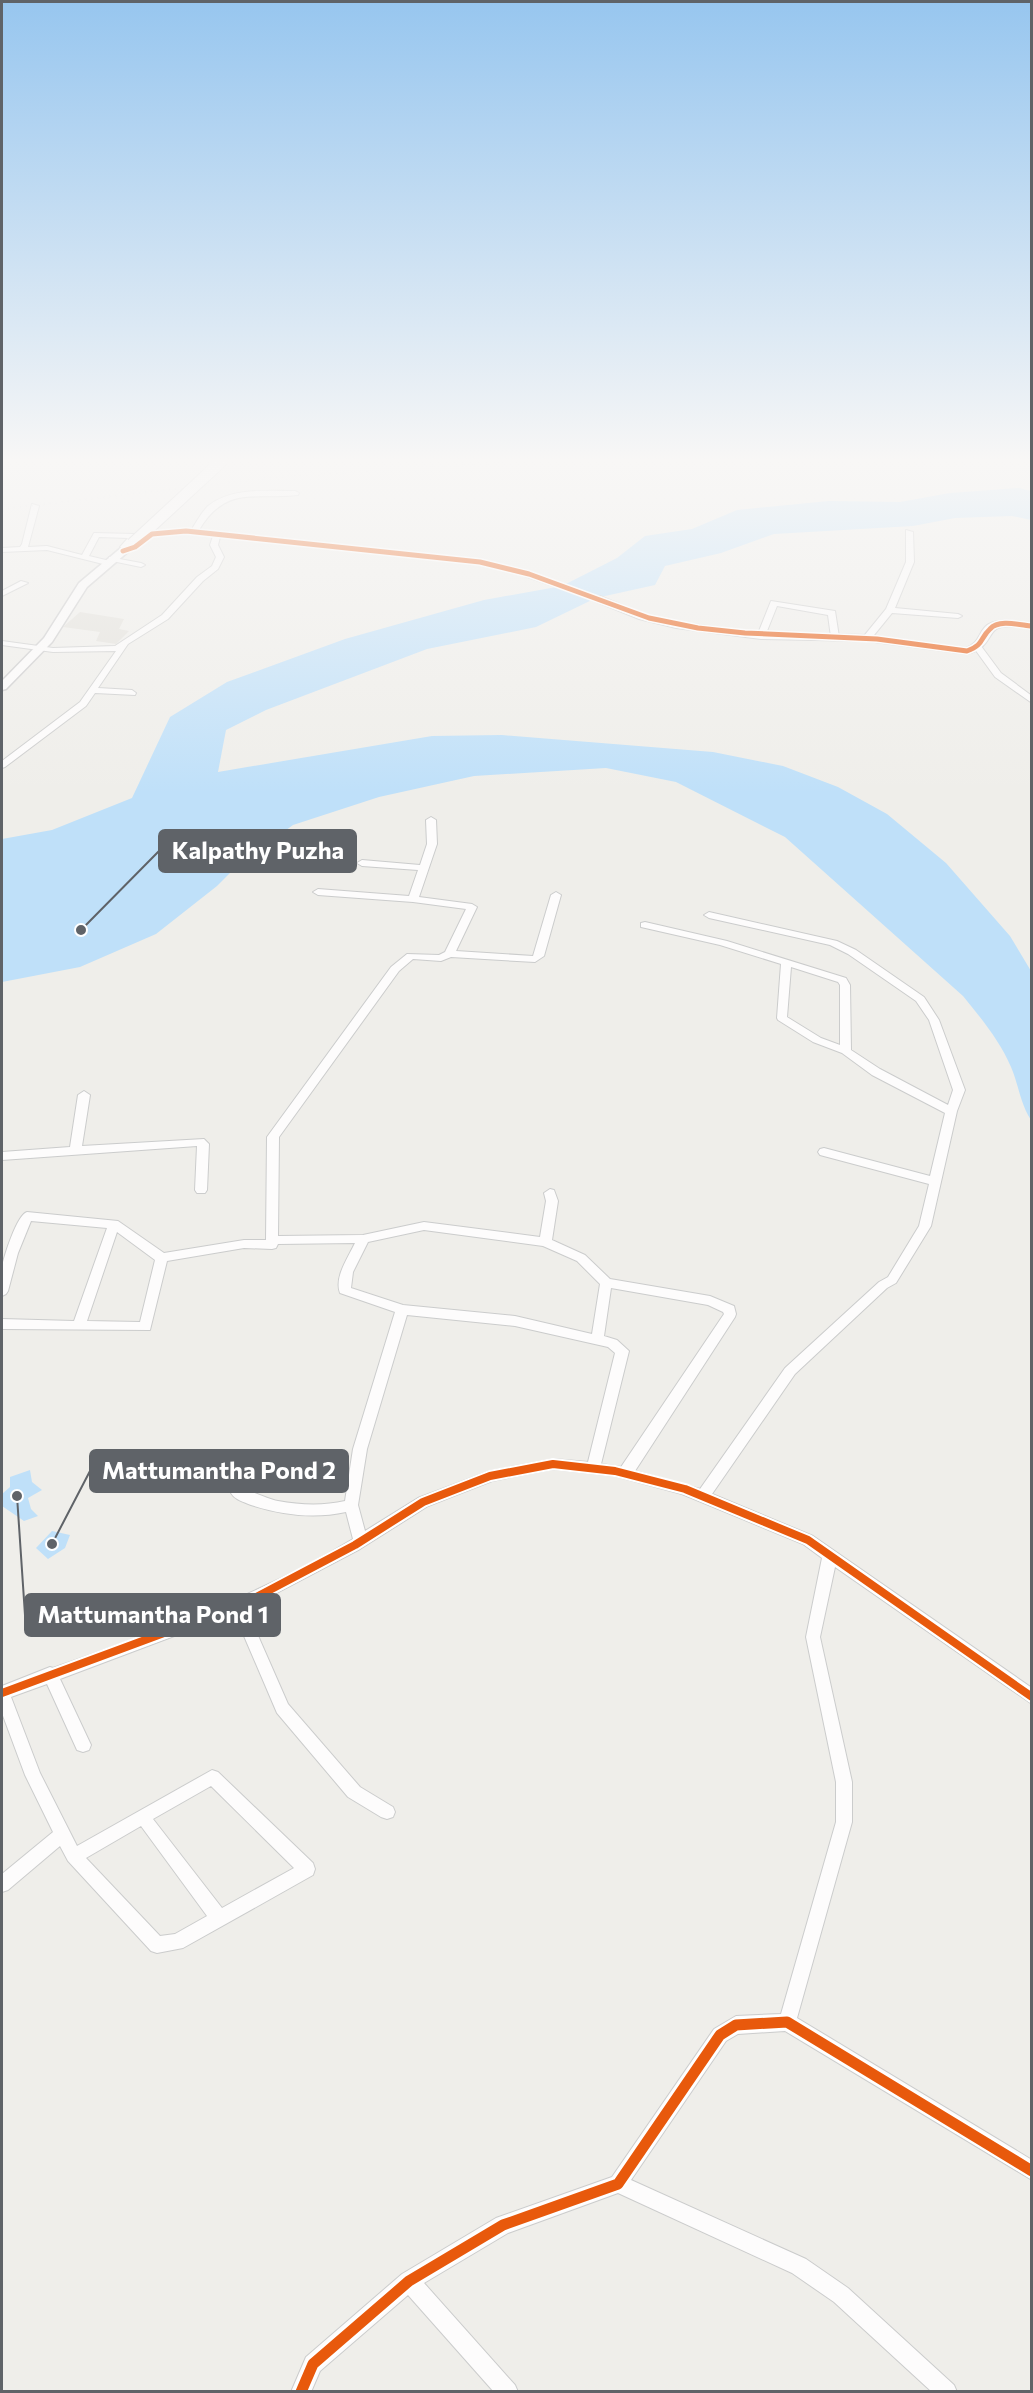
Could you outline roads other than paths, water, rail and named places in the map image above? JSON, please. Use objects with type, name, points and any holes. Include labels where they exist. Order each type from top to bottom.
[{"type":"main road","points":[[2,687],[41,648],[72,600],[100,571]]},
{"type":"street","points":[[2,643],[41,648],[106,650],[125,643],[165,617],[210,571]]},
{"type":"street","points":[[516,571],[597,598],[643,617],[761,636],[867,638],[968,651],[978,648],[984,642],[989,629],[998,624],[1032,627]]},
{"type":"street","points":[[867,638],[890,610],[906,571]]},
{"type":"street","points":[[2,594],[24,583]]},
{"type":"street","points":[[761,636],[774,603],[832,613],[835,637]]},
{"type":"street","points":[[890,610],[958,616]]},
{"type":"street","points":[[2,765],[83,704],[125,643]]},
{"type":"street","points":[[978,648],[998,675],[1032,701]]},
{"type":"street","points":[[92,690],[132,693]]},
{"type":"street","points":[[413,899],[432,844],[430,820]]},
{"type":"street","points":[[362,863],[425,868]]},
{"type":"street","points":[[318,892],[413,899],[472,907],[449,954]]},
{"type":"street","points":[[2,1291],[7,1253],[27,1216],[114,1224],[162,1258],[244,1244],[272,1245],[273,1137],[395,969],[411,956],[441,958],[449,954],[535,959],[539,956],[556,896]]},
{"type":"street","points":[[703,1496],[790,1371],[883,1285],[892,1280],[925,1226],[951,1111],[959,1090],[934,1020],[920,999],[852,952],[832,944],[710,915]]},
{"type":"street","points":[[645,925],[723,943],[842,980],[845,985],[846,1051]]},
{"type":"street","points":[[786,964],[782,1018],[818,1041],[846,1051],[876,1072],[951,1111]]},
{"type":"street","points":[[75,1151],[84,1095]]},
{"type":"street","points":[[2,1156],[200,1142],[203,1143],[201,1190]]},
{"type":"street","points":[[824,1152],[934,1181]]},
{"type":"street","points":[[545,1242],[552,1201],[550,1193]]},
{"type":"street","points":[[79,1325],[114,1224]]},
{"type":"street","points":[[272,1240],[363,1239],[424,1226],[545,1242],[581,1258],[606,1283],[710,1301],[729,1309],[730,1314],[628,1468],[629,1475]]},
{"type":"street","points":[[363,1239],[347,1272],[344,1290],[402,1310],[515,1321],[612,1343],[622,1351],[593,1469]]},
{"type":"street","points":[[2,1324],[145,1327],[162,1258]]},
{"type":"street","points":[[597,1340],[606,1283]]},
{"type":"street","points":[[361,1541],[351,1505],[360,1449],[402,1310]]},
{"type":"street","points":[[74,1856],[212,1777],[307,1869],[177,1942],[157,1945],[74,1856],[33,1775],[2,1693],[153,1639],[244,1603],[361,1541],[423,1502],[490,1476],[553,1464],[629,1475],[685,1489],[808,1540],[1032,1697]]},
{"type":"street","points":[[238,1493],[259,1503],[327,1511],[351,1505]]},
{"type":"street","points":[[787,2022],[844,1822],[844,1782],[813,1637],[830,1556]]},
{"type":"street","points":[[244,1603],[245,1622],[282,1708],[354,1792],[387,1812]]},
{"type":"street","points":[[50,1674],[83,1744]]},
{"type":"street","points":[[148,1826],[220,1919]]},
{"type":"street","points":[[2,1884],[62,1834]]},
{"type":"street","points":[[301,2391],[313,2364],[409,2281],[502,2225],[618,2184],[720,2034],[736,2025],[787,2022],[1032,2171]]},
{"type":"street","points":[[618,2184],[799,2266],[841,2295],[947,2391]]},
{"type":"street","points":[[409,2281],[508,2391]]},
{"type":"water","points":[[592,571],[663,571],[655,585],[596,598],[536,627],[427,649],[266,710],[226,730],[218,772],[432,736],[502,735],[713,752],[783,766],[838,787],[887,814],[946,863],[1010,936],[1031,971],[1031,1120],[1024,1107],[1011,1067],[1001,1048],[963,996],[785,837],[676,782],[606,768],[474,776],[379,797],[293,825],[237,866],[217,886],[156,934],[80,967],[2,982],[2,839],[52,830],[132,798],[170,717],[227,682],[345,639],[484,600],[562,586]]},
{"type":"water","points":[[30,1470],[32,1482],[42,1490],[28,1498],[31,1509],[38,1516],[24,1521],[2,1506],[2,1494],[10,1487],[10,1477]]},
{"type":"water","points":[[52,1531],[70,1535],[65,1548],[48,1559],[36,1548]]},
{"type":"place","name":"Kalpathy Puzha","points":[[81,930]]},
{"type":"place","name":"Mattumantha Pond 1","points":[[17,1496]]},
{"type":"place","name":"Mattumantha Pond 2","points":[[52,1544]]}]
